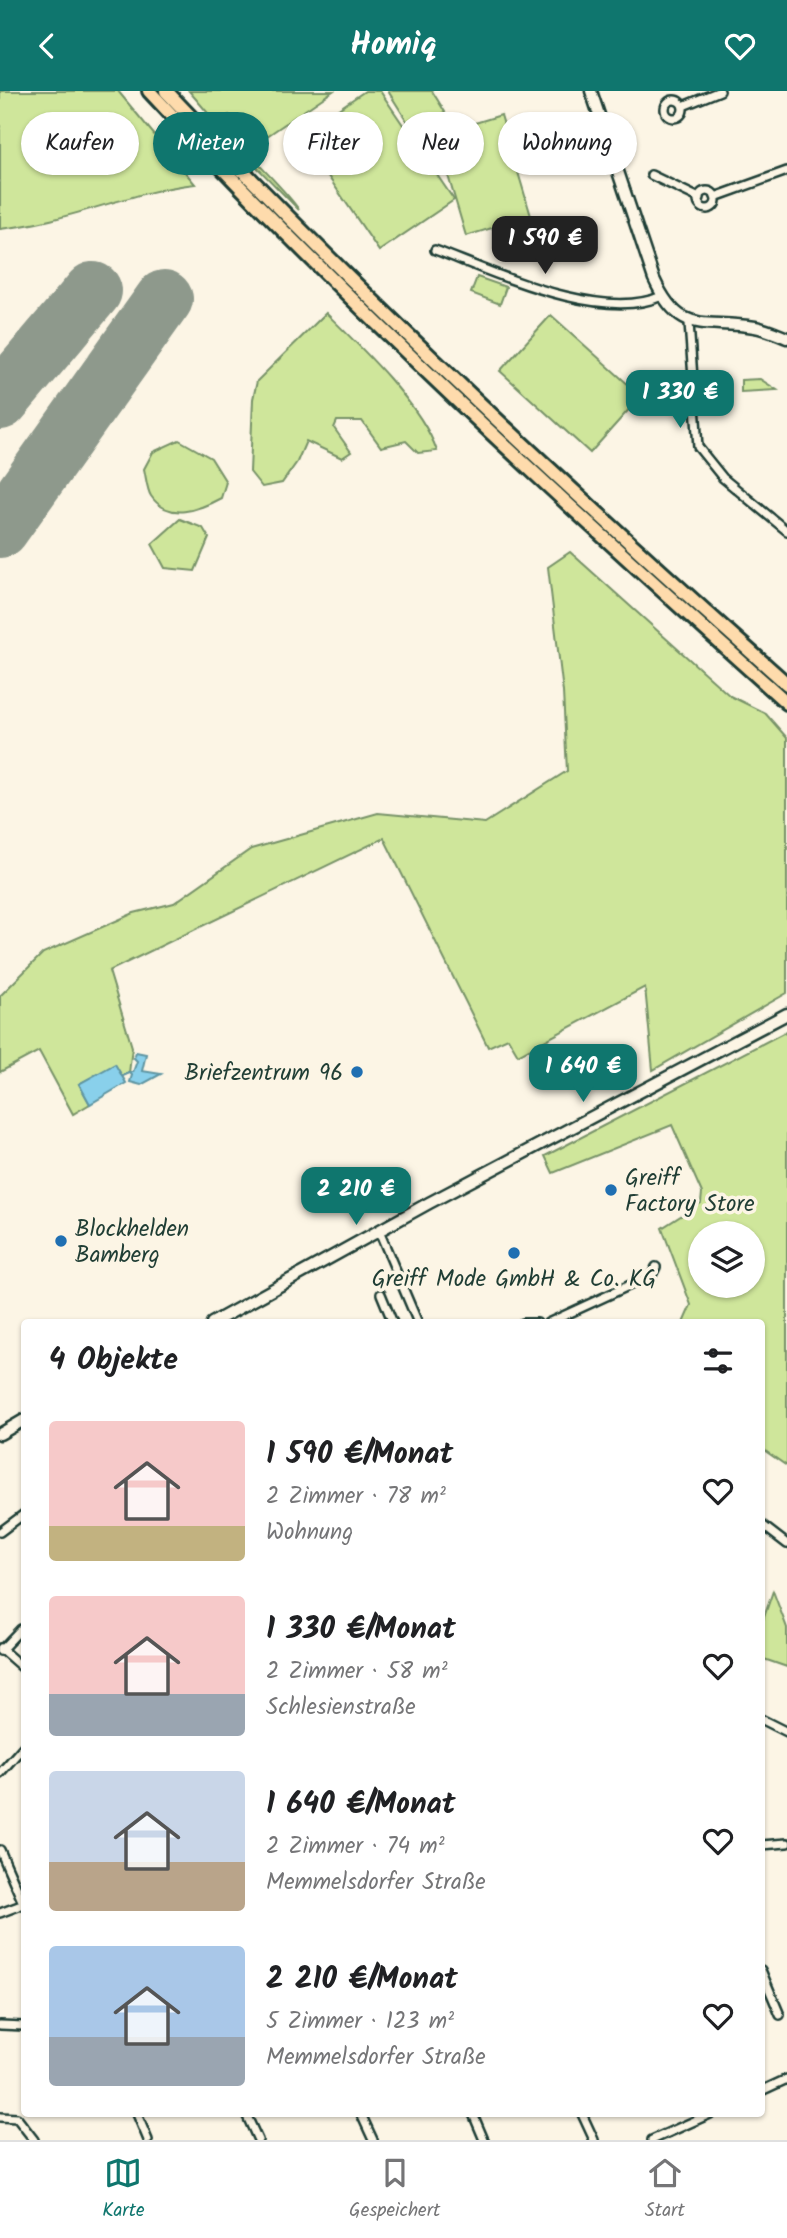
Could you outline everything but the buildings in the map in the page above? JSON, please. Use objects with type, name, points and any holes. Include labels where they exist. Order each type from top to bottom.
[{"type":"highway","points":[[149,91],[275,224],[416,364],[787,703]]},
{"type":"highway","points":[[166,91],[413,341],[613,529],[787,684]]},
{"type":"highway","points":[[173,91],[184,110]]},
{"type":"main road","points":[[591,91],[662,296],[678,316],[689,323],[756,327],[787,338]]},
{"type":"main road","points":[[226,1319],[379,1231],[787,1014]]},
{"type":"main road","points":[[0,1434],[21,1422]]},
{"type":"street","points":[[683,106],[720,91]]},
{"type":"street","points":[[715,197],[787,171]]},
{"type":"street","points":[[651,175],[699,198]]},
{"type":"street","points":[[699,198],[706,191],[715,197]]},
{"type":"street","points":[[699,198],[698,201],[705,209],[714,205],[715,197]]},
{"type":"street","points":[[435,250],[564,297],[619,302],[662,296]]},
{"type":"street","points":[[689,323],[698,447],[723,478],[787,531]]},
{"type":"street","points":[[379,1231],[416,1319]]},
{"type":"street","points":[[557,1319],[652,1275],[656,1267]]},
{"type":"street","points":[[381,1294],[391,1319]]},
{"type":"street","points":[[0,1532],[21,1516]]},
{"type":"street","points":[[765,1527],[787,1544]]},
{"type":"street","points":[[21,1629],[1,1650],[21,1667]]},
{"type":"street","points":[[765,1721],[787,1732]]},
{"type":"street","points":[[0,1773],[21,1749]]},
{"type":"street","points":[[765,1845],[787,1843]]},
{"type":"street","points":[[0,1850],[21,1898]]},
{"type":"street","points":[[0,1913],[21,1906]]},
{"type":"street","points":[[765,1981],[780,2015]]},
{"type":"street","points":[[0,2025],[21,2025]]},
{"type":"street","points":[[765,2089],[787,2079]]},
{"type":"street","points":[[0,2117],[17,2118],[34,2140]]},
{"type":"street","points":[[137,2117],[148,2140]]},
{"type":"street","points":[[247,2117],[258,2140]]},
{"type":"street","points":[[362,2117],[373,2140]]},
{"type":"street","points":[[473,2117],[484,2140]]},
{"type":"street","points":[[583,2117],[594,2140]]},
{"type":"street","points":[[652,2140],[703,2117]]},
{"type":"green space","points":[[0,91],[118,91],[135,112],[21,112],[21,175],[139,175],[139,116],[153,133],[153,175],[188,175],[195,184],[146,193],[50,220],[0,229]]},
{"type":"green space","points":[[189,91],[333,91],[302,112],[283,112],[283,125],[269,135],[269,112],[207,112]]},
{"type":"green space","points":[[365,91],[380,91],[397,116],[397,175],[437,175],[454,200],[379,251],[327,175],[383,175],[383,112],[334,112]]},
{"type":"green space","points":[[388,91],[432,91],[445,112],[401,112]]},
{"type":"green space","points":[[498,116],[498,175],[519,175],[531,216],[466,236],[448,175],[484,175],[484,120]]},
{"type":"green space","points":[[265,175],[269,175],[299,210]]},
{"type":"green space","points":[[477,277],[506,287],[500,304],[471,293]]},
{"type":"green space","points":[[326,313],[405,397],[437,451],[418,453],[406,441],[381,447],[362,421],[337,421],[334,428],[351,452],[342,458],[306,441],[297,462],[282,483],[262,487],[250,472],[253,399],[257,381]]},
{"type":"green space","points":[[551,315],[641,396],[590,453],[500,371]]},
{"type":"green space","points":[[760,379],[777,390],[741,392],[741,380]]},
{"type":"green space","points":[[179,440],[211,458],[226,482],[221,498],[194,509],[175,511],[158,504],[151,496],[144,469],[153,452]]},
{"type":"green space","points":[[180,519],[203,528],[209,538],[195,571],[165,568],[152,544]]},
{"type":"green space","points":[[570,552],[730,696],[765,713],[787,738],[787,993],[653,1070],[645,987],[518,1055],[508,1038],[488,1047],[384,838],[109,971],[132,1047],[129,1073],[122,1076],[115,1065],[79,1084],[90,1104],[73,1114],[39,1051],[0,1072],[0,996],[43,953],[134,913],[174,903],[251,849],[378,813],[485,823],[567,771],[563,692],[548,567]]},
{"type":"green space","points":[[787,1031],[787,1466],[765,1451],[765,1319],[685,1319],[691,1305],[688,1298],[765,1298],[765,1221],[688,1221],[688,1297],[662,1228],[701,1203],[702,1193],[672,1125],[553,1173],[545,1156]]},
{"type":"green space","points":[[773,1591],[787,1628],[787,1667],[765,1659],[765,1614]]},
{"type":"water","points":[[136,1052],[146,1054],[142,1071],[161,1074],[141,1085],[130,1082],[132,1075],[129,1072],[133,1072],[137,1061],[134,1058]]},
{"type":"water","points":[[115,1064],[126,1083],[90,1104],[79,1084]]},
{"type":"waterway","points":[[122,1076],[129,1073]]},
{"type":"runway","points":[[0,401],[93,291]]},
{"type":"runway","points":[[0,529],[164,299]]},
{"type":"place","name":"Briefzentrum 96","points":[[357,1072]]},
{"type":"place","name":"Greiff Factory Store","points":[[611,1190]]},
{"type":"place","name":"Blockhelden Bamberg","points":[[61,1241]]},
{"type":"place","name":"Greiff Mode GmbH & Co. KG","points":[[514,1253]]}]
